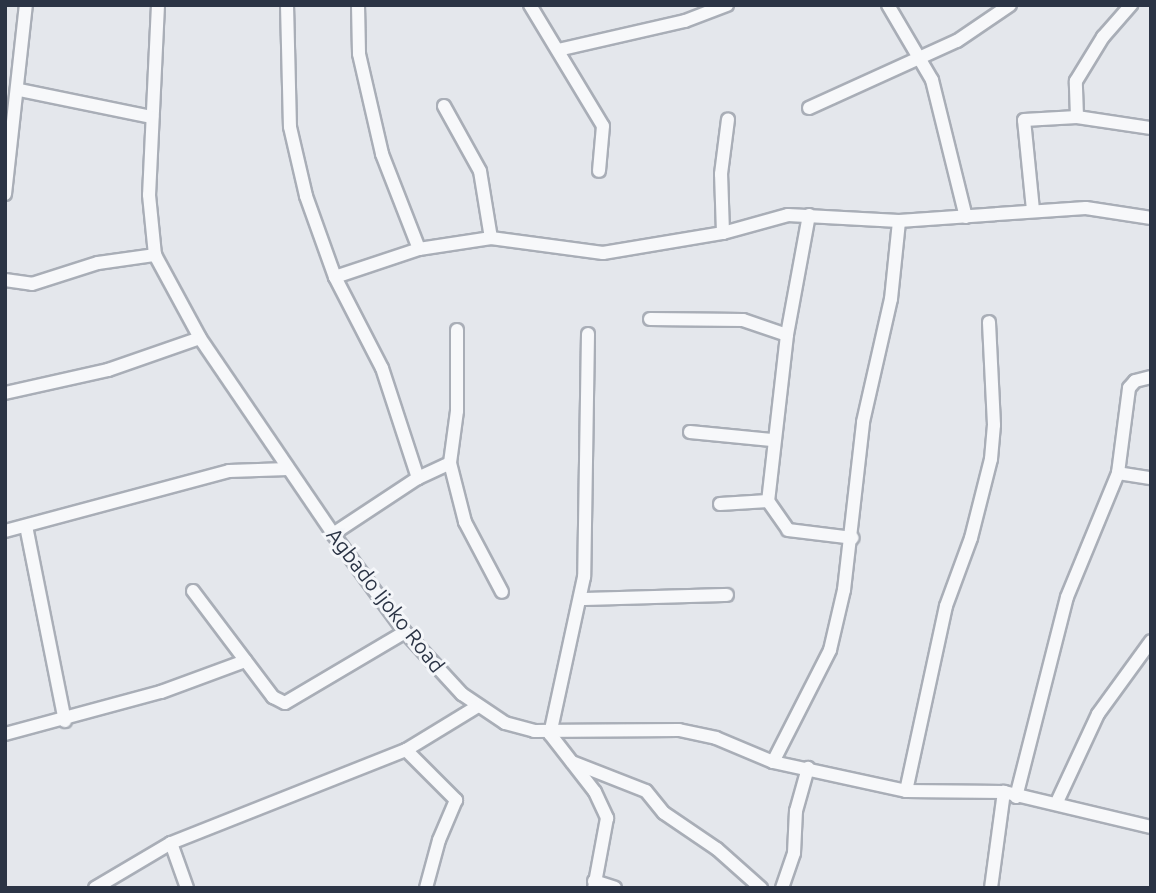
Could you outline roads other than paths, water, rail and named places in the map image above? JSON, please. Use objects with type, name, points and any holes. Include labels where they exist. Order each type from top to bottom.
[{"type":"street","points":[[5,194],[20,90],[12,51],[26,5]]},
{"type":"street","name":"Agbado Ijoko Road","points":[[158,5],[149,195],[155,255],[200,338],[333,534],[405,632],[478,706],[505,723],[550,734],[679,730],[716,738],[773,762],[906,791],[1010,794],[1057,802],[1151,827]]},
{"type":"street","points":[[287,5],[290,127],[306,197],[335,277],[382,368],[418,478]]},
{"type":"street","points":[[358,5],[359,54],[382,154],[419,249]]},
{"type":"street","points":[[530,5],[603,126],[599,171]]},
{"type":"street","points":[[558,50],[685,21],[727,5]]},
{"type":"street","points":[[888,5],[932,80],[966,217]]},
{"type":"street","points":[[809,108],[957,41],[1010,5]]},
{"type":"street","points":[[1077,117],[1076,80],[1103,37],[1130,5]]},
{"type":"street","points":[[20,90],[152,117]]},
{"type":"street","points":[[444,106],[480,171],[491,238]]},
{"type":"street","points":[[1033,210],[1024,120],[1077,117],[1151,128]]},
{"type":"street","points":[[723,233],[720,174],[728,119]]},
{"type":"street","points":[[335,277],[419,249],[491,238],[603,253],[723,233],[779,216],[899,220],[1033,210],[1110,209],[1151,218]]},
{"type":"street","points":[[809,215],[787,335],[772,440],[768,501],[788,530],[853,538]]},
{"type":"street","points":[[773,762],[830,650],[853,538],[863,422],[891,299],[899,220]]},
{"type":"street","points":[[5,280],[32,284],[98,263],[155,255]]},
{"type":"street","points":[[650,319],[743,320],[787,335]]},
{"type":"street","points":[[906,791],[946,606],[971,538],[990,459],[994,425],[989,322]]},
{"type":"street","points":[[457,330],[457,411],[450,463],[465,522],[502,592]]},
{"type":"street","points":[[588,334],[582,599],[550,734],[595,792],[607,818],[594,884],[615,888]]},
{"type":"street","points":[[5,393],[108,370],[200,338]]},
{"type":"street","points":[[991,888],[1010,794],[1067,597],[1118,472],[1129,388],[1135,381],[1151,377]]},
{"type":"street","points":[[690,432],[772,440]]},
{"type":"street","points":[[333,534],[418,478],[450,463]]},
{"type":"street","points":[[5,531],[229,471],[288,470]]},
{"type":"street","points":[[1118,472],[1151,478]]},
{"type":"street","points":[[720,504],[768,501]]},
{"type":"street","points":[[26,526],[65,720]]},
{"type":"street","points":[[193,591],[273,696],[285,703],[405,632]]},
{"type":"street","points":[[582,599],[727,595]]},
{"type":"street","points":[[1057,802],[1098,715],[1151,641]]},
{"type":"street","points":[[5,734],[65,720],[245,661]]},
{"type":"street","points":[[95,888],[171,843],[406,750],[478,706]]},
{"type":"street","points":[[406,750],[456,800],[426,888]]},
{"type":"street","points":[[572,762],[646,791],[664,813],[718,849],[761,888]]},
{"type":"street","points":[[782,888],[794,853],[796,811],[808,768]]},
{"type":"street","points":[[171,843],[187,888]]}]
